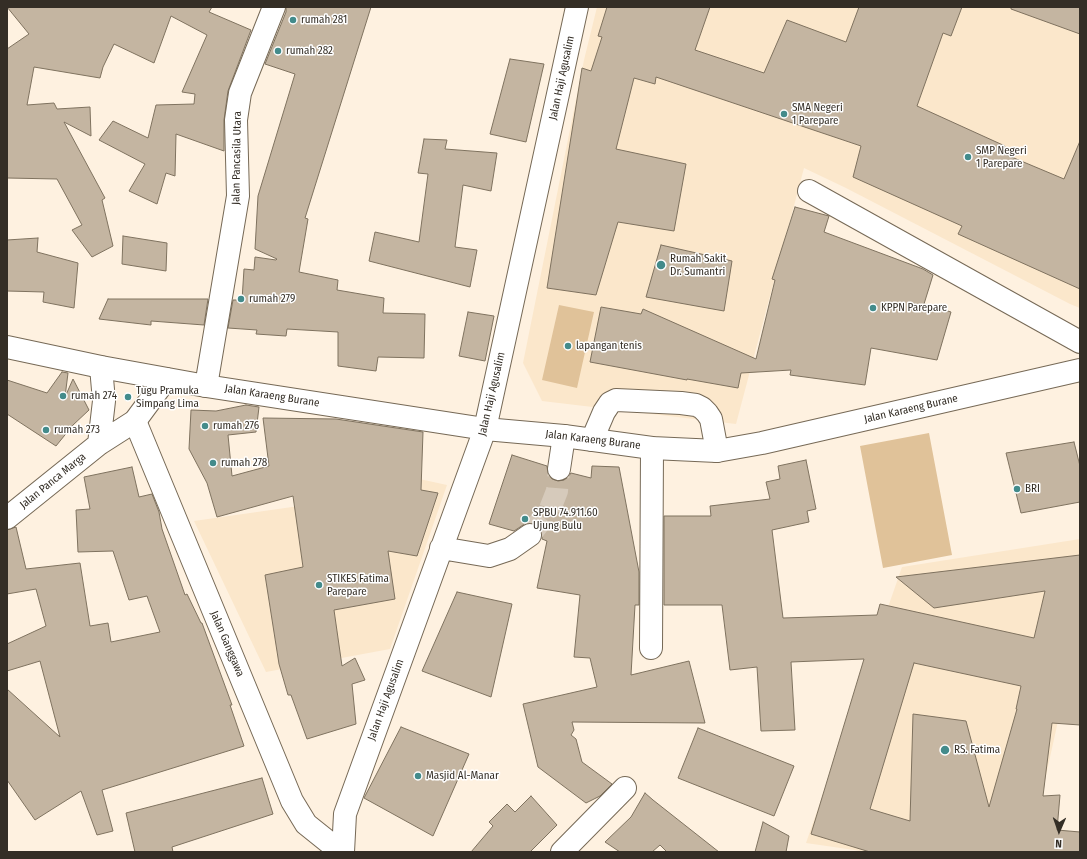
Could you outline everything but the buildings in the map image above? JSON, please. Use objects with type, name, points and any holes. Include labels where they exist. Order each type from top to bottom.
[{"type":"main road","name":"Jalan Pancasila Utara","points":[[206,386],[238,196],[236,120],[240,93],[274,7]]},
{"type":"main road","name":"Jalan Haji Agusalim","points":[[345,814],[485,429],[577,7]]},
{"type":"main road","points":[[809,191],[1080,342]]},
{"type":"main road","name":"Jalan Karaeng Burane","points":[[7,347],[101,367],[206,386],[485,429],[564,436],[652,448],[717,451],[762,443],[1080,370]]},
{"type":"main road","points":[[99,444],[104,401],[101,367]]},
{"type":"main road","name":"Jalan Panca Marga","points":[[7,518],[99,444],[134,421],[166,379]]},
{"type":"main road","points":[[592,440],[604,412],[610,403],[616,400],[681,403],[696,405],[707,413],[711,419],[717,451]]},
{"type":"main road","name":"Jalan Ganggawa","points":[[134,421],[292,801],[318,844],[342,852]]},
{"type":"main road","points":[[559,469],[564,436]]},
{"type":"main road","points":[[651,648],[652,448]]},
{"type":"main road","points":[[441,548],[490,556],[510,549],[530,535]]},
{"type":"main road","points":[[562,852],[625,788]]},
{"type":"main road","points":[[318,844],[345,814]]},
{"type":"main road","points":[[342,852],[345,814]]},
{"type":"shaded area","points":[[597,7],[1080,7],[1080,308],[804,168],[736,424],[542,401],[523,363],[584,60]]},
{"type":"shaded area","name":"lapangan tenis","points":[[559,305],[594,312],[577,388],[542,380]]},
{"type":"shaded area","points":[[929,433],[952,555],[883,568],[860,446]]},
{"type":"shaded area","name":"STIKES Fatima Parepare","points":[[378,470],[447,485],[390,649],[266,672],[194,521],[376,495]]},
{"type":"shaded area","name":"RS. Fatima","points":[[1080,539],[1080,572],[1072,658],[1029,852],[868,852],[806,843],[902,567]]},
{"type":"tunnel","points":[[530,535],[550,509],[557,491],[559,469]]},
{"type":"place","name":"rumah 281","points":[[293,20]]},
{"type":"place","name":"rumah 282","points":[[278,51]]},
{"type":"place","name":"SMA Negeri 1 Parepare","points":[[784,114]]},
{"type":"place","name":"SMP Negeri 1 Parepare","points":[[968,157]]},
{"type":"place","name":"Rumah Sakit Dr. Sumantri","points":[[661,265]]},
{"type":"place","name":"rumah 279","points":[[241,299]]},
{"type":"place","name":"KPPN Parepare","points":[[873,308]]},
{"type":"place","name":"lapangan tenis","points":[[568,346]]},
{"type":"place","name":"rumah 274","points":[[63,396]]},
{"type":"place","name":"Tugu Pramuka Simpang Lima","points":[[128,397]]},
{"type":"place","name":"rumah 276","points":[[205,426]]},
{"type":"place","name":"rumah 273","points":[[46,430]]},
{"type":"place","name":"rumah 278","points":[[213,463]]},
{"type":"place","name":"BRI","points":[[1017,489]]},
{"type":"place","name":"SPBU 74.911.60 Ujung Bulu","points":[[525,519]]},
{"type":"place","name":"STIKES Fatima Parepare","points":[[319,585]]},
{"type":"place","name":"RS. Fatima","points":[[945,750]]},
{"type":"place","name":"Masjid Al-Manar","points":[[418,776]]}]
